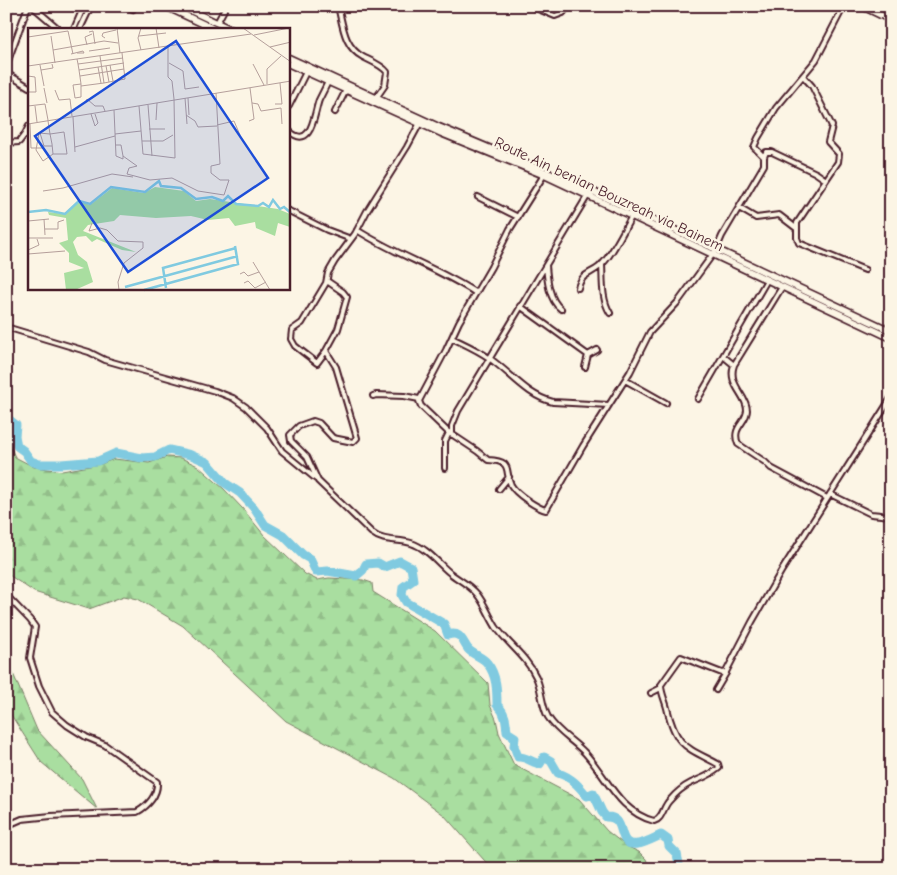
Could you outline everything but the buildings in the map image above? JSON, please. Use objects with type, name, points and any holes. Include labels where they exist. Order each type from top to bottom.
[{"type":"main road","points":[[165,6],[215,26]]},
{"type":"main road","points":[[182,6],[215,26]]},
{"type":"main road","points":[[862,6],[891,20]]},
{"type":"main road","name":"Route Ain benian Bouzreah via Bainem","points":[[290,59],[328,82],[544,175],[891,331]]},
{"type":"main road","name":"Route Ain benian Bouzreah via Bainem","points":[[290,64],[376,99],[421,122],[596,193],[767,280],[891,338]]},
{"type":"street","points":[[6,11],[12,6]]},
{"type":"street","points":[[6,66],[28,6]]},
{"type":"street","points":[[32,6],[58,28]]},
{"type":"street","points":[[74,28],[84,6]]},
{"type":"street","points":[[80,28],[91,6]]},
{"type":"street","points":[[126,6],[132,9],[134,6]]},
{"type":"street","points":[[215,26],[226,6]]},
{"type":"street","points":[[338,6],[349,46],[359,55],[382,67],[387,72],[385,85],[376,99]]},
{"type":"street","points":[[531,6],[555,16],[564,14],[569,6]]},
{"type":"street","points":[[764,157],[755,149],[755,144],[776,108],[803,76],[819,53],[844,6]]},
{"type":"street","points":[[290,104],[307,70]]},
{"type":"street","points":[[6,73],[28,87]]},
{"type":"street","points":[[803,76],[812,86],[832,126],[828,142],[839,154],[838,162],[797,223],[799,243],[865,270]]},
{"type":"street","points":[[290,132],[300,136],[305,135],[311,130],[319,100],[328,82]]},
{"type":"street","points":[[335,112],[346,90]]},
{"type":"street","points":[[327,280],[345,294],[347,300],[338,329],[317,363],[295,346],[291,339],[294,328],[302,323],[327,280],[328,273],[335,261],[357,230],[421,122]]},
{"type":"street","points":[[6,143],[19,142],[27,136]]},
{"type":"street","points":[[544,175],[458,322],[452,338],[419,399],[421,406],[450,434],[478,451],[488,460],[496,460],[505,465],[508,469],[510,483],[518,493],[543,510],[546,510],[583,446],[625,380],[650,332],[678,302],[714,252],[761,173],[766,152],[772,152],[816,173],[826,180]]},
{"type":"street","points":[[445,468],[445,441],[450,434],[453,422],[520,306],[588,195]]},
{"type":"street","points":[[478,197],[518,217]]},
{"type":"street","points":[[739,208],[756,218],[778,215],[796,228]]},
{"type":"street","points":[[290,212],[327,230],[351,239]]},
{"type":"street","points":[[578,288],[583,276],[602,264],[632,216]]},
{"type":"street","points":[[357,230],[380,245],[391,248],[476,293]]},
{"type":"street","points":[[602,264],[603,298],[610,313]]},
{"type":"street","points":[[546,265],[553,300],[560,309]]},
{"type":"street","points":[[698,399],[767,280]]},
{"type":"street","points":[[782,287],[734,365],[732,374],[747,410],[737,432],[738,444],[771,468],[828,496],[871,514],[891,516]]},
{"type":"street","points":[[520,306],[588,355]]},
{"type":"street","points":[[6,327],[89,352],[105,360],[215,391],[232,398],[246,407],[263,424],[282,451],[318,481],[375,535],[417,546],[475,592],[496,628],[536,675],[546,713],[554,725],[588,755],[614,794],[640,815],[654,821],[660,818],[668,802],[681,789],[709,776],[718,768],[718,764],[687,748],[681,742],[670,718],[661,685],[681,656],[722,673],[726,672]]},
{"type":"street","points":[[452,338],[490,359],[516,381],[545,400],[609,405]]},
{"type":"street","points":[[585,367],[588,355],[597,350]]},
{"type":"street","points":[[318,481],[307,457],[291,441],[290,435],[292,432],[303,424],[313,421],[319,423],[333,438],[353,442],[357,438],[336,367],[326,351]]},
{"type":"street","points":[[723,356],[734,365]]},
{"type":"street","points":[[625,380],[666,403]]},
{"type":"street","points":[[373,396],[376,394],[419,399]]},
{"type":"street","points":[[716,690],[752,622],[828,496],[891,398]]},
{"type":"street","points":[[499,489],[509,477]]},
{"type":"street","points":[[6,596],[35,627],[30,658],[39,686],[52,712],[67,725],[86,737],[105,745],[158,782],[158,790],[146,807],[138,812],[22,819],[6,826]]},
{"type":"street","points":[[651,693],[661,688]]},
{"type":"green space","points":[[6,422],[13,431],[9,444],[15,457],[34,467],[62,471],[101,464],[114,459],[149,463],[167,457],[181,458],[198,466],[224,489],[264,535],[305,574],[317,580],[329,578],[363,580],[372,583],[373,592],[435,631],[488,683],[490,705],[499,733],[514,765],[579,799],[607,831],[626,846],[639,852],[646,859],[650,869],[492,869],[444,815],[394,778],[286,721],[183,626],[138,599],[124,596],[89,609],[34,592],[6,573]]},
{"type":"green space","points":[[6,657],[37,730],[82,779],[97,809],[41,762],[6,707]]},
{"type":"waterway","points":[[6,417],[16,425],[15,436],[17,446],[24,451],[31,461],[39,464],[98,461],[116,453],[142,458],[155,457],[169,450],[191,455],[207,462],[225,483],[240,493],[254,508],[265,525],[283,535],[303,555],[310,559],[316,572],[328,571],[356,576],[363,570],[366,564],[378,563],[385,567],[400,561],[411,567],[413,580],[403,587],[402,595],[406,602],[444,624],[448,635],[456,634],[470,651],[487,663],[495,678],[497,705],[504,714],[507,732],[515,737],[514,746],[518,757],[540,764],[544,757],[551,761],[558,773],[574,782],[587,796],[593,793],[602,812],[606,817],[617,821],[623,837],[631,844],[644,843],[661,835],[668,840],[669,846],[677,854],[679,864],[675,869]]}]
